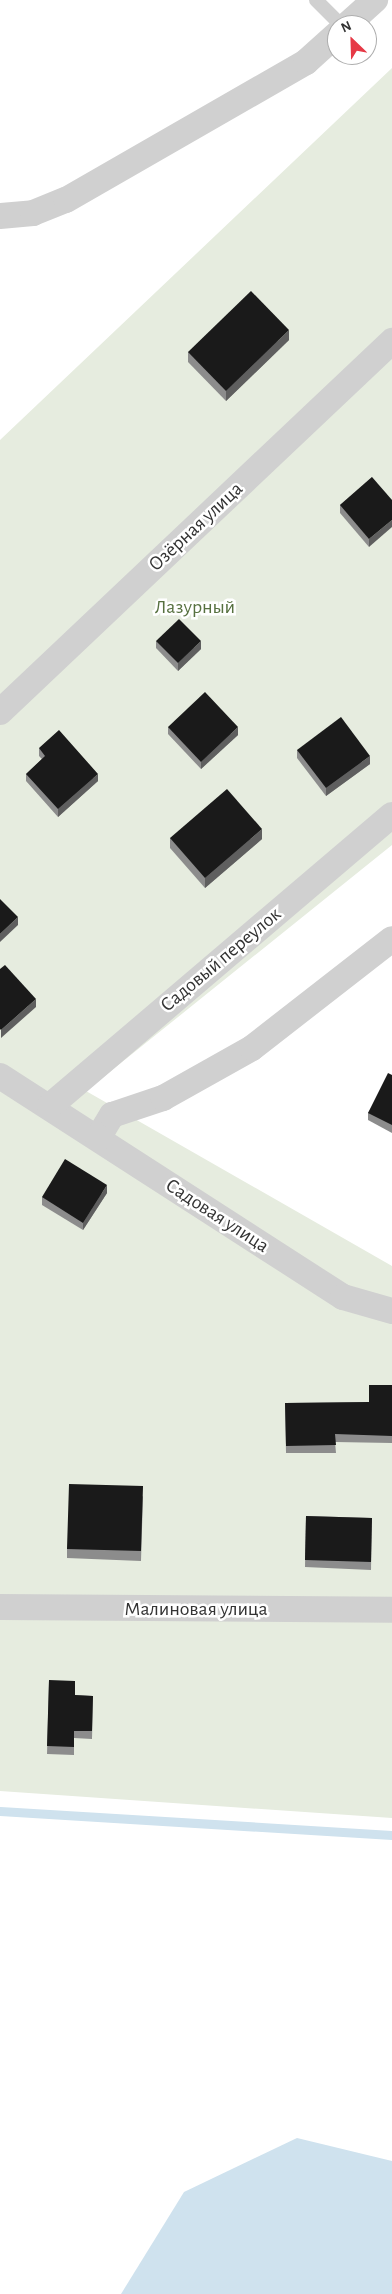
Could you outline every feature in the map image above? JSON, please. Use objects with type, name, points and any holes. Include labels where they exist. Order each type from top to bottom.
[{"type":"street","points":[[358,15],[375,0]]},
{"type":"street","points":[[0,216],[34,213],[66,200],[306,62],[327,43]]},
{"type":"street","name":"Озёрная улица","points":[[0,712],[392,342]]},
{"type":"street","name":"Садовый переулок","points":[[50,1106],[392,815]]},
{"type":"street","points":[[98,1138],[112,1115],[163,1098],[252,1048],[392,939]]},
{"type":"street","name":"Садовая улица","points":[[0,1076],[50,1106],[343,1297],[392,1311]]},
{"type":"street","name":"Малиновая улица","points":[[0,1608],[392,1610]]},
{"type":"lane","points":[[316,0],[331,15]]},
{"type":"green space","name":"Лазурный","points":[[392,68],[392,845],[86,1091],[392,1266],[392,1818],[0,1791],[0,440]]},
{"type":"water","points":[[297,2138],[392,2161],[392,2294],[121,2294],[184,2192]]},
{"type":"building","points":[[251,291],[289,330],[226,391],[188,352]]},
{"type":"building","points":[[372,477],[392,500],[392,520],[369,539],[340,505]]},
{"type":"building","points":[[179,619],[201,641],[178,663],[156,641]]},
{"type":"building","points":[[205,692],[238,727],[201,762],[168,727]]},
{"type":"building","points":[[341,717],[370,756],[326,788],[297,750]]},
{"type":"building","points":[[59,730],[98,774],[58,809],[26,774],[45,756],[39,748]]},
{"type":"building","points":[[227,789],[262,829],[205,878],[170,838]]},
{"type":"building","points":[[0,899],[18,917],[0,934]]},
{"type":"building","points":[[5,965],[36,999],[1,1030],[0,969]]},
{"type":"building","points":[[388,1073],[392,1075],[392,1125],[368,1113]]},
{"type":"building","points":[[65,1159],[107,1185],[83,1223],[42,1197]]},
{"type":"building","points":[[369,1385],[392,1385],[392,1436],[335,1434],[336,1445],[286,1446],[285,1403],[369,1402]]},
{"type":"building","points":[[69,1484],[143,1486],[141,1551],[67,1549]]},
{"type":"building","points":[[306,1516],[372,1518],[371,1562],[305,1560]]},
{"type":"building","points":[[49,1680],[75,1681],[75,1695],[93,1696],[92,1731],[74,1731],[74,1747],[47,1746]]},
{"type":"waterway","points":[[0,1811],[392,1835]]}]
